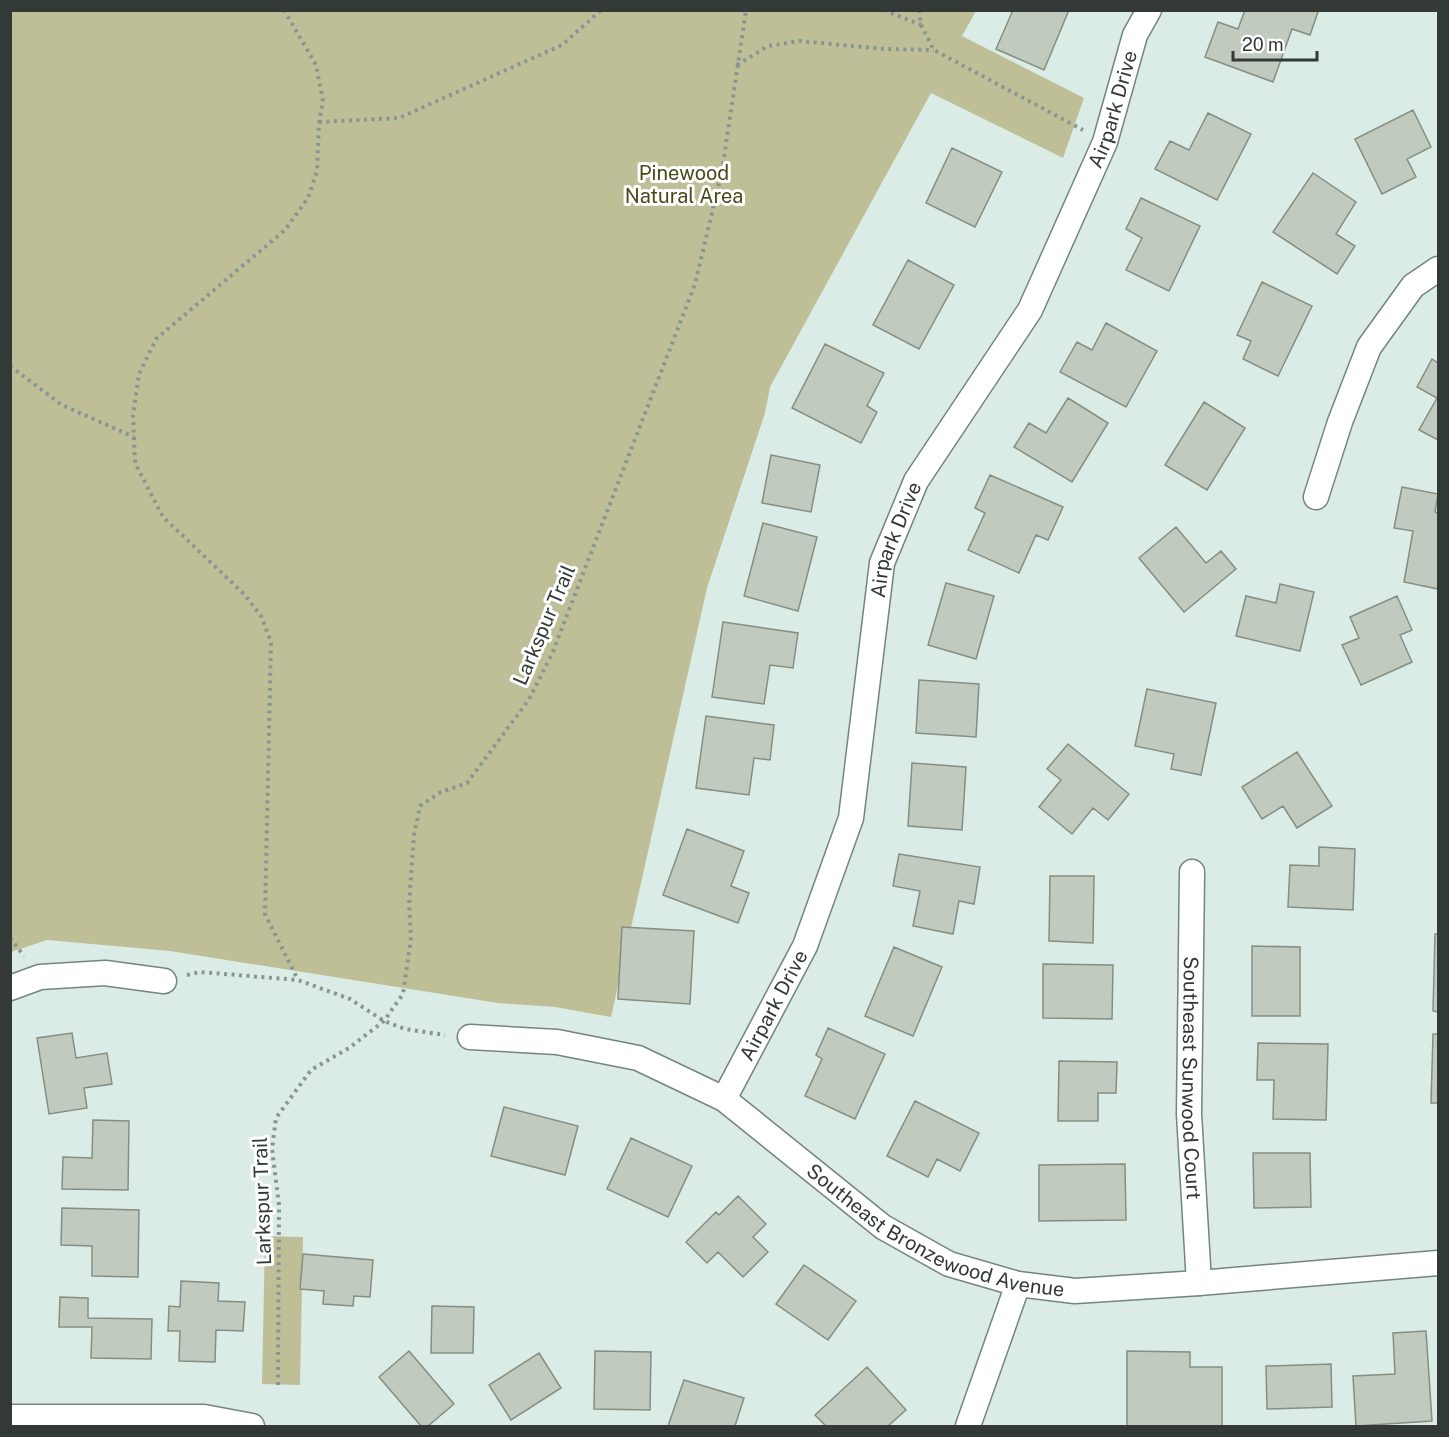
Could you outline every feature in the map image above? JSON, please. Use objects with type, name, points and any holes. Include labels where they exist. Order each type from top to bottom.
[{"type":"street","name":"Airpark Drive","points":[[724,1099],[805,946],[851,818],[882,563],[916,481],[1029,310],[1105,142],[1136,35],[1149,10]]},
{"type":"street","points":[[1316,496],[1340,422],[1369,347],[1413,286],[1438,269]]},
{"type":"street","name":"Southeast Sunwood Court","points":[[1192,872],[1189,1114],[1199,1283]]},
{"type":"street","points":[[10,988],[40,977],[105,973],[164,981]]},
{"type":"street","name":"Southeast Bronzewood Avenue","points":[[470,1037],[557,1042],[638,1058],[724,1099],[883,1227],[949,1264],[1017,1284],[1075,1291],[1438,1263]]},
{"type":"street","points":[[968,1426],[1017,1284]]},
{"type":"street","points":[[10,1416],[204,1417],[252,1426]]},
{"type":"path","points":[[284,10],[316,65],[323,101],[319,122],[317,171],[308,198],[285,230],[156,339],[139,374],[133,415],[135,464],[163,517],[244,594],[261,616],[271,642],[265,914],[298,980]]},
{"type":"path","points":[[319,122],[399,118],[562,45],[602,10]]},
{"type":"path","name":"Larkspur Trail","points":[[278,1385],[279,1205],[272,1149],[276,1118],[311,1070],[349,1048],[384,1021],[403,994],[411,939],[410,893],[414,835],[420,806],[441,792],[467,783],[528,701],[552,654],[695,284],[722,171],[746,10]]},
{"type":"path","points":[[884,10],[921,26]]},
{"type":"path","points":[[919,10],[921,26],[934,50]]},
{"type":"path","points":[[737,65],[768,46],[799,41],[885,49],[934,50],[1105,142]]},
{"type":"path","points":[[10,366],[62,405],[134,436]]},
{"type":"path","points":[[164,981],[200,972],[298,980],[350,999],[384,1021],[405,1029],[470,1037]]},
{"type":"green space","name":"Pinewood Natural Area","points":[[11,11],[976,11],[962,36],[1084,98],[1063,158],[931,93],[770,387],[765,413],[707,588],[611,1017],[555,1007],[498,1003],[170,951],[47,940],[11,952]]},
{"type":"green space","points":[[265,1236],[303,1237],[300,1385],[262,1384]]},
{"type":"building","points":[[1013,10],[1069,10],[1044,70],[996,49]]},
{"type":"building","points":[[1245,10],[1312,10],[1318,12],[1310,35],[1292,29],[1273,82],[1205,57],[1218,22],[1238,29]]},
{"type":"building","points":[[1413,110],[1431,147],[1407,159],[1416,177],[1382,194],[1355,139]]},
{"type":"building","points":[[1208,113],[1251,134],[1217,200],[1155,169],[1170,141],[1189,150]]},
{"type":"building","points":[[952,148],[1002,172],[975,227],[926,203]]},
{"type":"building","points":[[1313,173],[1356,202],[1336,234],[1355,246],[1337,274],[1273,232]]},
{"type":"building","points":[[1141,198],[1200,226],[1169,291],[1126,270],[1142,238],[1126,229]]},
{"type":"building","points":[[908,260],[954,285],[919,349],[873,325]]},
{"type":"building","points":[[1262,282],[1312,306],[1278,376],[1243,359],[1251,341],[1237,335]]},
{"type":"building","points":[[1106,323],[1157,351],[1126,407],[1060,372],[1077,342],[1092,350]]},
{"type":"building","points":[[825,344],[884,373],[867,406],[877,412],[861,443],[792,408]]},
{"type":"building","points":[[1432,359],[1438,363],[1438,440],[1419,430],[1437,398],[1417,387]]},
{"type":"building","points":[[1068,398],[1108,423],[1072,482],[1014,447],[1029,423],[1046,433]]},
{"type":"building","points":[[1204,402],[1245,428],[1207,490],[1165,465]]},
{"type":"building","points":[[771,455],[820,465],[811,512],[762,503]]},
{"type":"building","points":[[990,475],[1063,507],[1048,540],[1036,535],[1019,573],[968,550],[985,513],[975,508]]},
{"type":"building","points":[[1402,487],[1438,494],[1435,512],[1438,513],[1438,589],[1404,582],[1413,531],[1394,528]]},
{"type":"building","points":[[763,523],[817,537],[798,611],[744,596]]},
{"type":"building","points":[[1176,527],[1206,563],[1221,551],[1236,569],[1184,612],[1139,558]]},
{"type":"building","points":[[946,583],[994,596],[976,659],[928,645]]},
{"type":"building","points":[[1280,584],[1314,592],[1300,651],[1236,636],[1246,596],[1276,603]]},
{"type":"building","points":[[1397,596],[1412,630],[1400,635],[1412,662],[1361,685],[1342,645],[1359,638],[1350,617]]},
{"type":"building","points":[[723,622],[798,633],[793,668],[770,665],[764,704],[712,697]]},
{"type":"building","points":[[919,680],[979,684],[976,737],[916,733]]},
{"type":"building","points":[[1147,689],[1216,703],[1201,775],[1171,769],[1174,754],[1135,746]]},
{"type":"building","points":[[706,716],[774,725],[770,760],[754,758],[749,795],[696,788]]},
{"type":"building","points":[[1068,744],[1129,794],[1108,820],[1093,808],[1072,834],[1039,807],[1061,780],[1047,769]]},
{"type":"building","points":[[1297,752],[1332,806],[1297,828],[1283,806],[1262,819],[1242,787]]},
{"type":"building","points":[[912,763],[966,767],[962,830],[908,826]]},
{"type":"building","points":[[687,829],[744,851],[731,886],[749,893],[738,923],[663,895]]},
{"type":"building","points":[[1319,847],[1355,849],[1353,910],[1288,907],[1290,865],[1319,866]]},
{"type":"building","points":[[899,854],[980,867],[974,904],[959,901],[953,934],[913,926],[920,891],[893,886]]},
{"type":"building","points":[[1050,876],[1094,876],[1093,943],[1049,941]]},
{"type":"building","points":[[622,927],[694,931],[690,1004],[618,999]]},
{"type":"building","points":[[1435,934],[1438,934],[1438,1012],[1433,1011]]},
{"type":"building","points":[[1252,946],[1300,947],[1300,1016],[1252,1016]]},
{"type":"building","points":[[894,947],[942,967],[913,1036],[865,1016]]},
{"type":"building","points":[[1043,964],[1113,965],[1112,1019],[1043,1018]]},
{"type":"building","points":[[828,1028],[885,1054],[855,1119],[805,1096],[822,1059],[816,1055]]},
{"type":"building","points":[[72,1033],[76,1058],[107,1053],[112,1084],[84,1088],[87,1108],[49,1114],[37,1038]]},
{"type":"building","points":[[1433,1034],[1438,1034],[1438,1103],[1431,1103]]},
{"type":"building","points":[[1258,1043],[1328,1044],[1326,1120],[1273,1119],[1274,1080],[1257,1080]]},
{"type":"building","points":[[1059,1061],[1117,1062],[1116,1093],[1098,1093],[1098,1121],[1058,1121]]},
{"type":"building","points":[[915,1101],[979,1133],[960,1171],[937,1159],[928,1177],[887,1156]]},
{"type":"building","points":[[504,1107],[578,1126],[565,1175],[491,1156]]},
{"type":"building","points":[[93,1120],[129,1121],[128,1190],[62,1189],[63,1157],[92,1158]]},
{"type":"building","points":[[631,1138],[692,1166],[668,1217],[607,1189]]},
{"type":"building","points":[[1253,1153],[1310,1153],[1311,1207],[1254,1208]]},
{"type":"building","points":[[1125,1164],[1126,1220],[1039,1221],[1039,1165]]},
{"type":"building","points":[[738,1196],[766,1224],[753,1237],[768,1252],[743,1277],[718,1252],[707,1263],[686,1242],[716,1212],[719,1215]]},
{"type":"building","points":[[62,1208],[139,1210],[138,1277],[92,1276],[92,1246],[61,1245]]},
{"type":"building","points":[[303,1254],[373,1260],[370,1297],[354,1296],[353,1306],[323,1304],[324,1291],[300,1289]]},
{"type":"building","points":[[804,1265],[856,1301],[828,1340],[776,1304]]},
{"type":"building","points":[[181,1281],[219,1283],[218,1301],[245,1302],[243,1331],[216,1330],[215,1362],[179,1361],[180,1331],[168,1331],[169,1306],[180,1307]]},
{"type":"building","points":[[60,1297],[88,1298],[88,1318],[152,1319],[151,1359],[91,1358],[92,1327],[59,1327]]},
{"type":"building","points":[[432,1306],[474,1307],[473,1353],[431,1353]]},
{"type":"building","points":[[1426,1331],[1432,1421],[1356,1426],[1353,1376],[1395,1374],[1393,1333]]},
{"type":"building","points":[[409,1351],[454,1404],[428,1426],[421,1426],[379,1377]]},
{"type":"building","points":[[595,1351],[651,1352],[650,1410],[594,1409]]},
{"type":"building","points":[[1127,1351],[1190,1352],[1190,1367],[1222,1367],[1222,1426],[1127,1426]]},
{"type":"building","points":[[539,1353],[561,1388],[511,1420],[489,1385]]},
{"type":"building","points":[[1331,1364],[1332,1407],[1267,1409],[1266,1366]]},
{"type":"building","points":[[867,1367],[906,1410],[888,1426],[826,1426],[815,1415]]},
{"type":"building","points":[[684,1380],[744,1398],[735,1426],[668,1426]]}]
